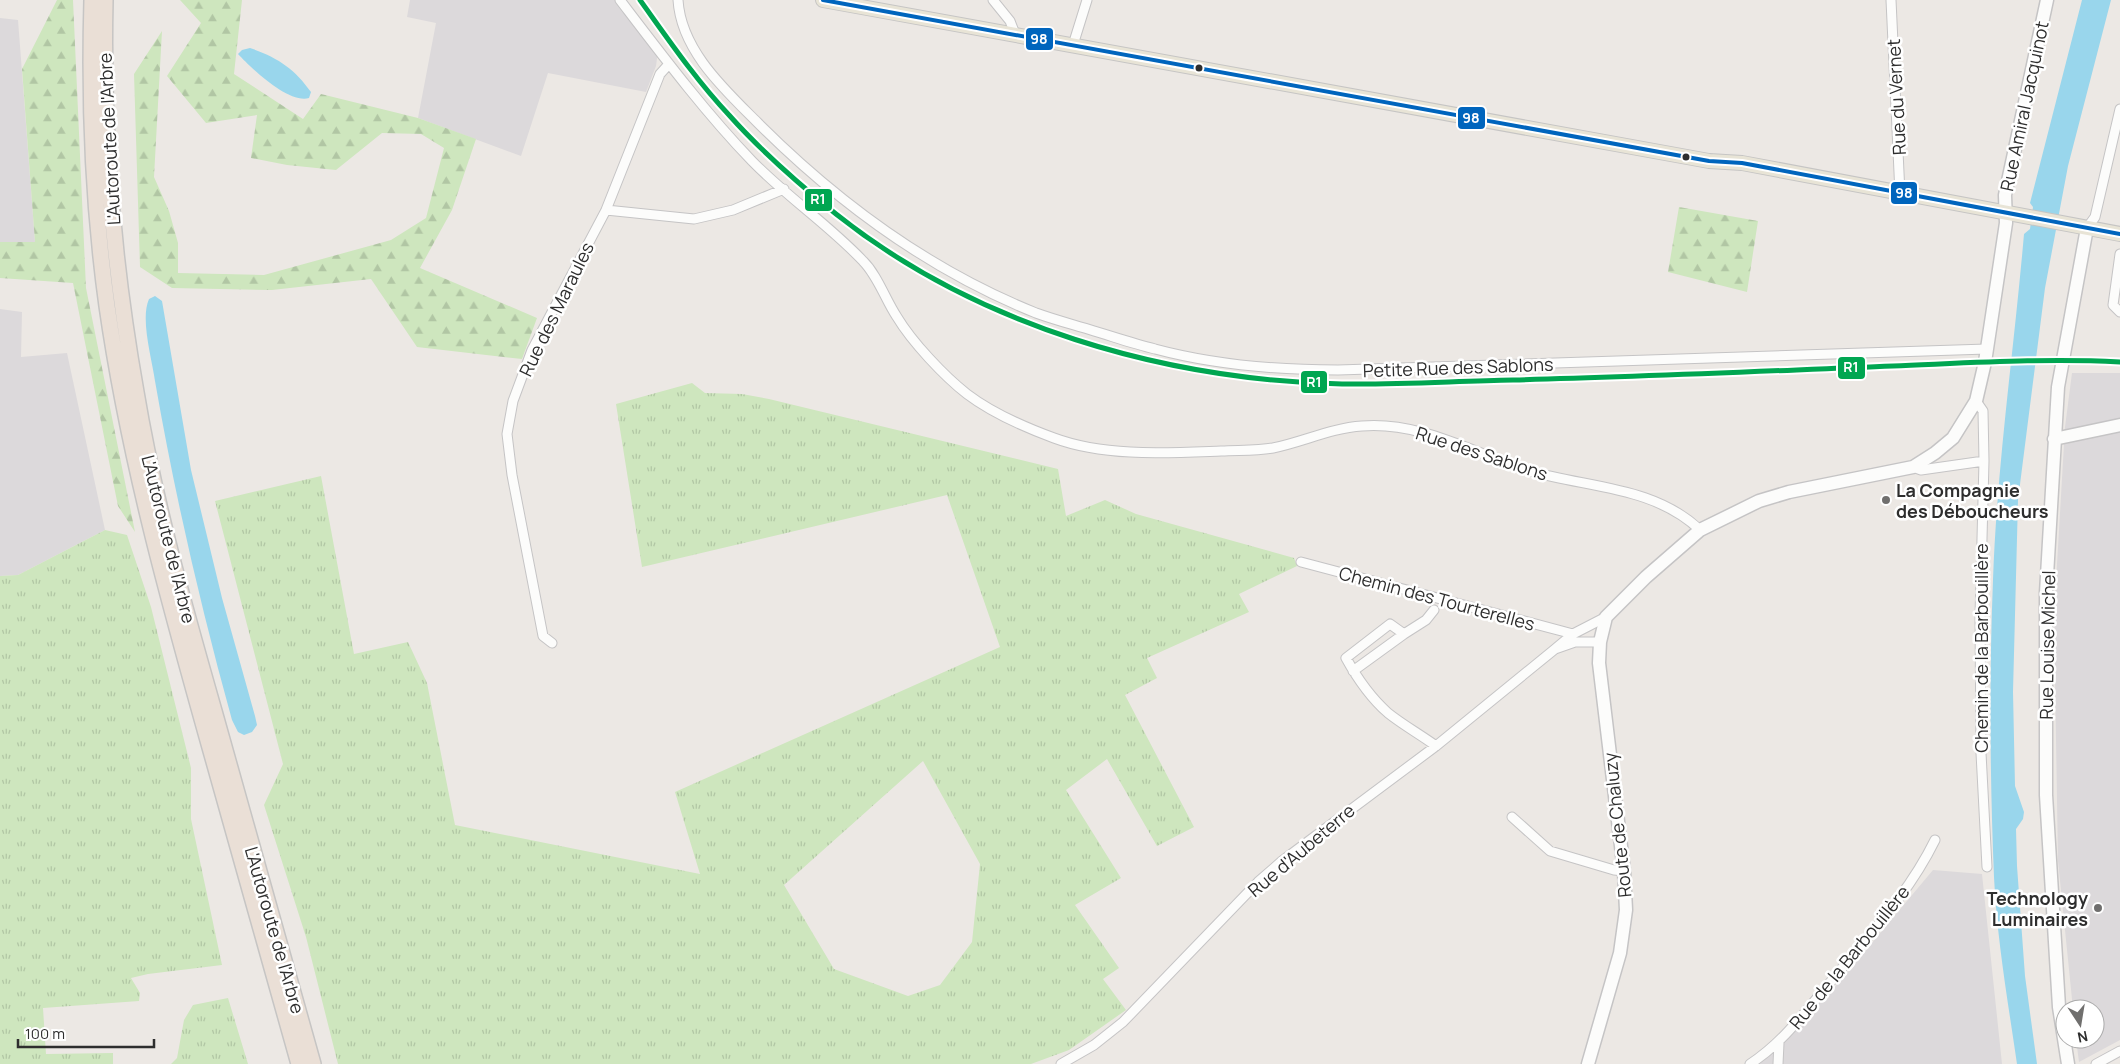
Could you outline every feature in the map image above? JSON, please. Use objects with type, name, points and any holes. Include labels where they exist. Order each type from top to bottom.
[{"type":"highway","name":"L'Autoroute de l'Arbre","points":[[92,0],[91,92],[97,216],[108,306],[124,405],[142,492],[163,578],[299,1064]]},
{"type":"highway","name":"L'Autoroute de l'Arbre","points":[[104,0],[107,135],[112,217],[122,303],[136,393],[176,575],[313,1064]]},
{"type":"main road","points":[[823,0],[1709,161],[1742,163],[2120,234]]},
{"type":"street","points":[[620,0],[669,64]]},
{"type":"street","name":"Petite Rue des Sablons","points":[[678,0],[681,21],[697,55],[738,103],[789,154],[893,237],[962,277],[1036,313],[1155,349],[1222,363],[1297,370],[1987,349]]},
{"type":"street","points":[[993,0],[1010,21],[1015,34]]},
{"type":"street","points":[[1073,45],[1087,0]]},
{"type":"street","name":"Rue du Vernet","points":[[1891,0],[1900,194]]},
{"type":"street","name":"Rue Amiral Jacquinot","points":[[2004,213],[2005,195],[2047,0]]},
{"type":"street","name":"Rue des Sablons","points":[[669,64],[754,163],[827,225],[867,264],[897,318],[918,345],[967,394],[1007,418],[1056,439],[1088,447],[1126,451],[1268,449],[1298,443],[1333,431],[1359,426],[1380,425],[1424,432],[1532,471],[1641,496],[1678,514],[1700,530]]},
{"type":"street","name":"Rue des Maraules","points":[[552,643],[543,636],[512,475],[507,434],[512,401],[532,350],[606,210],[660,74],[669,64]]},
{"type":"street","points":[[2087,228],[2095,217],[2120,109]]},
{"type":"street","points":[[606,210],[694,219],[733,210],[784,189]]},
{"type":"street","points":[[1606,617],[1646,576],[1700,530],[1759,501],[1789,492],[1913,466],[1935,454],[1953,438],[1976,401],[1987,349],[2006,223],[2004,213]]},
{"type":"street","name":"Rue Louise Michel","points":[[2068,1064],[2059,1007],[2046,795],[2046,593],[2054,439],[2061,357],[2087,228]]},
{"type":"street","points":[[2120,254],[2113,302],[2114,308],[2120,312]]},
{"type":"street","name":"Chemin de la Barbouillère","points":[[1976,401],[1983,411],[1984,462],[1980,616],[1981,752],[1987,867]]},
{"type":"street","points":[[2054,439],[2120,425]]},
{"type":"street","points":[[1913,466],[1921,470],[1984,462]]},
{"type":"street","name":"Chemin des Tourterelles","points":[[1301,562],[1573,634]]},
{"type":"street","points":[[1353,671],[1426,620],[1434,610]]},
{"type":"street","name":"Rue d'Aubeterre","points":[[1060,1064],[1094,1045],[1123,1022],[1258,882],[1282,861],[1366,796],[1436,746],[1573,634],[1606,617]]},
{"type":"street","name":"Route de Chaluzy","points":[[1588,1064],[1620,953],[1626,910],[1624,871],[1599,663],[1600,642],[1606,617]]},
{"type":"street","points":[[1404,634],[1390,624],[1346,658],[1353,671],[1389,713],[1436,746]]},
{"type":"street","name":"Rue d'Aubeterre","points":[[1554,649],[1576,642],[1600,642]]},
{"type":"street","points":[[1512,817],[1550,851],[1614,870],[1624,871]]},
{"type":"street","name":"Rue de la Barbouillère","points":[[1750,1064],[1779,1043],[1898,902],[1924,863],[1935,840]]},
{"type":"street","points":[[1778,1064],[1779,1043]]},
{"type":"street","points":[[2096,1064],[2120,1051]]},
{"type":"shaded area","points":[[410,0],[625,0],[659,44],[656,66],[646,92],[548,73],[521,156],[418,118],[436,23],[407,17]]},
{"type":"shaded area","points":[[0,18],[18,20],[35,242],[0,242]]},
{"type":"shaded area","points":[[0,309],[22,312],[21,357],[67,353],[105,530],[18,575],[0,576]]},
{"type":"shaded area","points":[[2072,373],[2120,373],[2120,1040],[2105,1048],[2105,999],[2072,999],[2058,861],[2054,616],[2065,427]]},
{"type":"shaded area","points":[[1933,870],[1982,874],[2002,1064],[1760,1064],[1829,994]]},
{"type":"shaded area","points":[[2077,1049],[2103,1049],[2079,1062]]},
{"type":"green space","points":[[57,0],[73,0],[86,288],[135,532],[118,506],[73,283],[0,278],[0,242],[35,242],[22,69]]},
{"type":"green space","points":[[180,0],[242,0],[234,74],[303,119],[321,94],[418,118],[476,139],[452,210],[420,268],[537,318],[522,359],[417,347],[371,279],[272,290],[172,288],[140,267],[134,74],[162,31],[154,177],[169,211],[178,243],[178,273],[264,275],[391,240],[426,218],[444,148],[421,134],[382,133],[336,170],[287,165],[251,158],[257,115],[206,123],[167,76],[201,23]]},
{"type":"green space","points":[[1679,207],[1758,221],[1747,292],[1668,272]]},
{"type":"green space","points":[[692,383],[705,393],[742,394],[769,399],[1058,469],[1066,516],[1105,500],[1136,514],[1294,558],[1297,566],[1239,594],[1249,612],[1147,658],[1157,678],[1125,695],[1194,827],[1157,846],[1107,759],[1066,790],[1121,878],[1075,905],[1119,968],[1103,979],[1126,1010],[1069,1050],[1031,1064],[338,1064],[306,937],[264,805],[283,764],[215,501],[321,476],[354,654],[408,642],[427,683],[455,825],[700,874],[675,792],[1000,647],[947,495],[642,567],[616,404]],"holes":[[[923,761],[980,864],[972,942],[940,985],[908,996],[834,969],[784,885]]]},
{"type":"green space","points":[[105,530],[127,535],[151,607],[191,768],[191,819],[222,965],[148,974],[131,978],[140,993],[139,1001],[43,1008],[46,1054],[113,1053],[113,1064],[0,1064],[0,576],[18,575]]},
{"type":"green space","points":[[228,998],[248,1064],[171,1064],[177,1058],[184,1020],[193,1005]]},
{"type":"water","points":[[2082,0],[2111,0],[2068,166],[2045,288],[2018,500],[2013,692],[2015,786],[2024,812],[2023,819],[2016,829],[2017,866],[2025,976],[2037,1064],[2017,1064],[1995,901],[1991,692],[1995,537],[2024,234],[2030,229],[2033,207],[2030,203]]},
{"type":"water","points":[[250,48],[269,55],[292,70],[311,92],[309,98],[291,96],[261,76],[238,54],[242,50]]},
{"type":"water","points":[[155,296],[162,301],[191,470],[222,598],[257,725],[252,732],[244,735],[238,732],[232,720],[199,594],[171,467],[146,328],[149,299]]},
{"type":"transit line","name":"R1","points":[[640,0],[705,88],[729,115],[794,179],[836,214],[891,253],[950,287],[1011,316],[1075,340],[1141,358],[1208,372],[1275,380],[1342,384],[1655,376],[2006,361],[2120,362]]},
{"type":"transit line","name":"98","points":[[823,0],[1709,161],[1742,163],[2120,234]]},
{"type":"place","name":"La Compagnie des Déboucheurs","points":[[1886,500]]},
{"type":"place","name":"Technology Luminaires","points":[[2098,908]]}]
